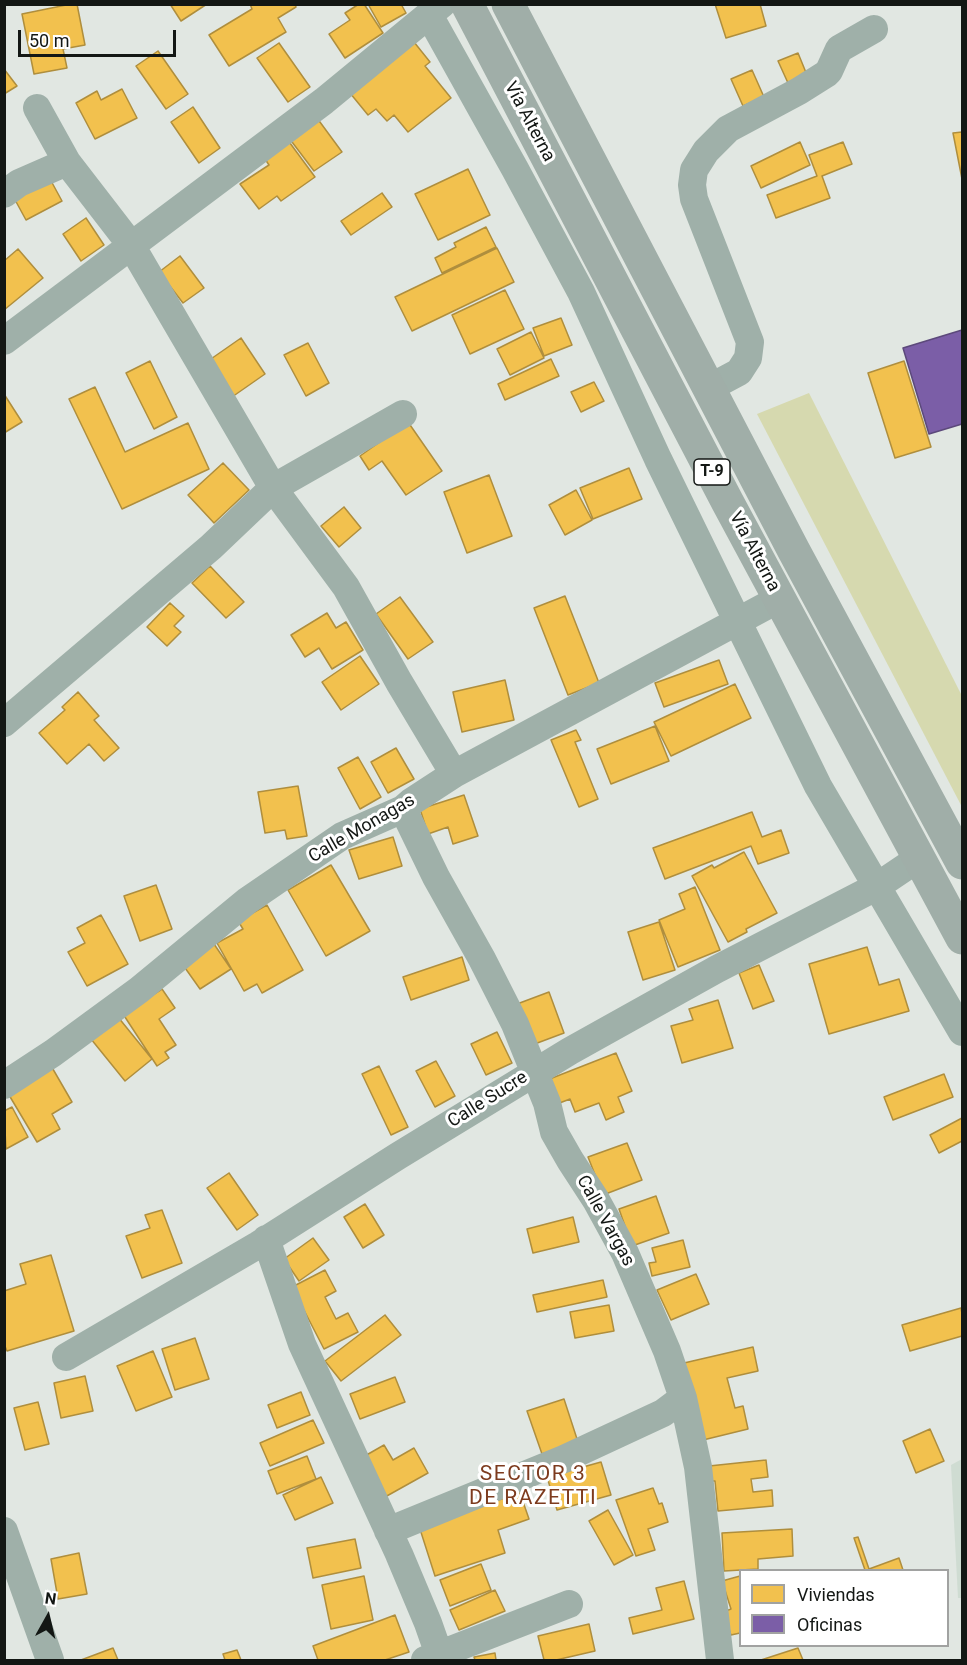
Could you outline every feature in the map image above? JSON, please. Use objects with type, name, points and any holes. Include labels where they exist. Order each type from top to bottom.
[{"type":"highway","name":"Vía Alterna","points":[[467,4],[779,599],[963,938]]},
{"type":"highway","name":"Vía Alterna","points":[[508,4],[799,562],[963,863]]},
{"type":"street","points":[[4,341],[324,101],[435,10],[580,292],[736,622],[818,786],[963,1032]]},
{"type":"street","points":[[708,388],[739,372],[748,358],[750,342],[694,199],[693,170],[706,151],[728,129],[826,74],[830,71],[839,49],[874,29]]},
{"type":"street","points":[[37,108],[67,162],[131,245],[273,488],[346,587],[454,774]]},
{"type":"street","points":[[4,194],[19,183],[67,162]]},
{"type":"street","points":[[4,723],[211,547],[273,488],[403,414]]},
{"type":"street","name":"Calle Monagas","points":[[4,1085],[53,1053],[139,990],[247,901],[342,836],[403,809],[454,774],[779,599]]},
{"type":"street","name":"Calle Vargas","points":[[403,809],[436,877],[510,1013],[547,1103],[554,1132],[596,1200],[625,1253],[667,1351],[683,1398],[698,1467],[720,1660]]},
{"type":"street","name":"Calle Sucre","points":[[66,1357],[266,1239],[534,1072],[717,969],[876,887],[919,858]]},
{"type":"street","points":[[266,1239],[302,1344],[399,1554],[428,1623],[435,1659],[569,1604]]},
{"type":"street","points":[[388,1531],[564,1459],[663,1413],[683,1398]]},
{"type":"street","points":[[4,1531],[50,1660]]},
{"type":"shaded area","points":[[962,1459],[962,1598],[958,1598],[951,1465]]},
{"type":"green space","points":[[809,393],[962,696],[962,807],[757,414]]},
{"type":"building: Viviendas","points":[[77,4],[85,45],[63,49],[67,68],[34,74],[22,14]]},
{"type":"building: Viviendas","points":[[170,4],[207,4],[181,21]]},
{"type":"building: Viviendas","points":[[250,4],[295,4],[296,7],[278,18],[286,32],[229,66],[209,35],[252,9]]},
{"type":"building: Viviendas","points":[[359,4],[364,4],[383,33],[345,58],[329,34],[350,20],[345,13]]},
{"type":"building: Viviendas","points":[[368,4],[401,4],[406,13],[381,27]]},
{"type":"building: Viviendas","points":[[715,4],[760,4],[766,26],[726,38]]},
{"type":"building: Viviendas","points":[[414,42],[430,62],[425,66],[451,98],[408,132],[394,115],[387,121],[376,109],[368,115],[350,93]]},
{"type":"building: Viviendas","points":[[279,43],[310,87],[288,102],[257,58]]},
{"type":"building: Viviendas","points":[[158,51],[188,94],[166,109],[136,66]]},
{"type":"building: Viviendas","points":[[798,53],[807,75],[788,83],[778,61]]},
{"type":"building: Viviendas","points":[[4,69],[17,86],[4,94]]},
{"type":"building: Viviendas","points":[[752,70],[764,97],[743,106],[731,79]]},
{"type":"building: Viviendas","points":[[122,89],[137,118],[95,139],[76,103],[97,91],[101,100]]},
{"type":"building: Viviendas","points":[[193,107],[220,148],[199,163],[171,122]]},
{"type":"building: Viviendas","points":[[317,118],[342,152],[314,171],[289,138]]},
{"type":"building: Viviendas","points":[[962,132],[962,179],[953,133]]},
{"type":"building: Viviendas","points":[[287,139],[315,177],[281,201],[277,196],[259,209],[240,184],[269,165],[263,156]]},
{"type":"building: Viviendas","points":[[800,142],[810,165],[761,188],[751,166]]},
{"type":"building: Viviendas","points":[[843,142],[852,164],[822,176],[830,198],[776,218],[767,195],[817,176],[809,155]]},
{"type":"building: Viviendas","points":[[468,169],[490,215],[438,240],[415,194]]},
{"type":"building: Viviendas","points":[[50,179],[62,201],[26,220],[14,198]]},
{"type":"building: Viviendas","points":[[382,193],[392,207],[351,235],[341,221]]},
{"type":"building: Viviendas","points":[[86,218],[104,245],[81,261],[63,234]]},
{"type":"building: Viviendas","points":[[486,227],[496,247],[442,273],[435,258],[456,247],[454,243]]},
{"type":"building: Viviendas","points":[[497,248],[514,282],[412,331],[395,297]]},
{"type":"building: Viviendas","points":[[18,249],[43,278],[4,310],[4,261]]},
{"type":"building: Viviendas","points":[[180,256],[204,288],[183,303],[159,272]]},
{"type":"building: Viviendas","points":[[505,290],[524,329],[470,354],[452,315]]},
{"type":"building: Viviendas","points":[[561,318],[572,345],[544,356],[533,328]]},
{"type":"building: Viviendas","points":[[531,332],[544,358],[510,375],[497,349]]},
{"type":"building: Viviendas","points":[[241,338],[265,374],[232,397],[208,361]]},
{"type":"building: Viviendas","points":[[308,343],[329,383],[306,396],[284,355]]},
{"type":"building: Viviendas","points":[[551,359],[559,376],[505,400],[498,384]]},
{"type":"building: Viviendas","points":[[150,361],[177,417],[154,429],[126,373]]},
{"type":"building: Viviendas","points":[[904,361],[931,447],[895,458],[868,373]]},
{"type":"building: Viviendas","points":[[594,382],[604,401],[581,412],[571,392]]},
{"type":"building: Viviendas","points":[[95,387],[125,452],[188,423],[209,469],[122,509],[69,399]]},
{"type":"building: Viviendas","points":[[4,394],[22,422],[4,433]]},
{"type":"building: Viviendas","points":[[408,422],[442,471],[406,495],[382,461],[369,470],[360,456]]},
{"type":"building: Viviendas","points":[[223,463],[249,490],[214,523],[188,495]]},
{"type":"building: Viviendas","points":[[629,468],[642,499],[593,519],[580,488]]},
{"type":"building: Viviendas","points":[[489,475],[512,536],[467,553],[444,492]]},
{"type":"building: Viviendas","points":[[576,490],[592,520],[565,535],[549,505]]},
{"type":"building: Viviendas","points":[[344,507],[361,528],[339,547],[321,526]]},
{"type":"building: Viviendas","points":[[210,566],[244,602],[226,618],[192,583]]},
{"type":"building: Viviendas","points":[[565,596],[599,683],[568,695],[534,608]]},
{"type":"building: Viviendas","points":[[400,597],[433,642],[408,659],[376,614]]},
{"type":"building: Viviendas","points":[[170,603],[184,616],[174,626],[181,632],[167,646],[147,627]]},
{"type":"building: Viviendas","points":[[327,613],[336,628],[346,622],[363,650],[332,669],[319,648],[305,657],[291,635]]},
{"type":"building: Viviendas","points":[[360,656],[379,684],[341,710],[322,682]]},
{"type":"building: Viviendas","points":[[719,660],[728,684],[664,707],[655,683]]},
{"type":"building: Viviendas","points":[[505,680],[514,720],[462,732],[453,692]]},
{"type":"building: Viviendas","points":[[735,684],[751,718],[671,756],[654,722]]},
{"type":"building: Viviendas","points":[[78,692],[99,716],[94,720],[119,748],[104,761],[89,744],[67,764],[39,733],[65,710],[62,707]]},
{"type":"building: Viviendas","points":[[655,726],[669,761],[611,784],[597,749]]},
{"type":"building: Viviendas","points":[[576,730],[581,740],[575,742],[598,799],[579,807],[551,740]]},
{"type":"building: Viviendas","points":[[396,748],[414,779],[388,793],[371,762]]},
{"type":"building: Viviendas","points":[[358,757],[381,797],[360,809],[338,768]]},
{"type":"building: Viviendas","points":[[298,786],[307,836],[287,839],[285,830],[265,833],[258,792]]},
{"type":"building: Viviendas","points":[[464,795],[478,836],[453,844],[448,827],[428,834],[420,809]]},
{"type":"building: Viviendas","points":[[752,812],[762,837],[781,830],[789,853],[758,864],[751,846],[665,879],[653,848]]},
{"type":"building: Viviendas","points":[[393,837],[402,866],[359,879],[349,850]]},
{"type":"building: Viviendas","points":[[744,852],[777,913],[746,929],[747,932],[728,942],[692,876],[712,865],[714,868]]},
{"type":"building: Viviendas","points":[[331,865],[370,931],[326,956],[288,890]]},
{"type":"building: Viviendas","points":[[156,885],[172,929],[140,941],[124,896]]},
{"type":"building: Viviendas","points":[[695,887],[720,950],[678,967],[659,920],[685,909],[679,894]]},
{"type":"building: Viviendas","points":[[267,905],[303,970],[262,993],[257,984],[244,991],[217,943],[243,929],[238,921]]},
{"type":"building: Viviendas","points":[[101,915],[128,964],[87,986],[68,952],[85,943],[77,928]]},
{"type":"building: Viviendas","points":[[659,922],[675,970],[643,980],[628,932]]},
{"type":"building: Viviendas","points":[[214,944],[231,969],[200,989],[183,965]]},
{"type":"building: Viviendas","points":[[867,947],[879,985],[899,979],[909,1011],[829,1034],[809,964]]},
{"type":"building: Viviendas","points":[[462,957],[469,980],[411,1000],[403,977]]},
{"type":"building: Viviendas","points":[[759,965],[774,1001],[753,1009],[739,973]]},
{"type":"building: Viviendas","points":[[162,989],[175,1008],[159,1019],[176,1045],[165,1052],[169,1058],[157,1066],[123,1014]]},
{"type":"building: Viviendas","points":[[549,992],[564,1033],[532,1045],[517,1004]]},
{"type":"building: Viviendas","points":[[718,1000],[733,1048],[682,1063],[671,1026],[693,1020],[689,1009]]},
{"type":"building: Viviendas","points":[[118,1017],[152,1059],[125,1081],[91,1039]]},
{"type":"building: Viviendas","points":[[497,1032],[512,1063],[486,1075],[471,1044]]},
{"type":"building: Viviendas","points":[[616,1053],[632,1091],[618,1097],[624,1112],[606,1120],[599,1103],[575,1112],[570,1099],[557,1104],[547,1080]]},
{"type":"building: Viviendas","points":[[436,1061],[455,1096],[435,1107],[416,1071]]},
{"type":"building: Viviendas","points":[[50,1064],[72,1102],[52,1114],[60,1129],[37,1142],[6,1090]]},
{"type":"building: Viviendas","points":[[379,1066],[408,1127],[391,1135],[362,1074]]},
{"type":"building: Viviendas","points":[[944,1074],[953,1097],[893,1120],[884,1097]]},
{"type":"building: Viviendas","points":[[12,1107],[28,1137],[6,1149],[4,1111]]},
{"type":"building: Viviendas","points":[[962,1118],[962,1141],[939,1153],[930,1135]]},
{"type":"building: Viviendas","points":[[627,1143],[642,1180],[603,1195],[588,1157]]},
{"type":"building: Viviendas","points":[[229,1173],[258,1215],[237,1230],[207,1188]]},
{"type":"building: Viviendas","points":[[656,1196],[669,1233],[632,1246],[619,1209]]},
{"type":"building: Viviendas","points":[[365,1204],[384,1235],[363,1248],[344,1217]]},
{"type":"building: Viviendas","points":[[162,1210],[182,1263],[142,1278],[126,1236],[150,1228],[145,1215]]},
{"type":"building: Viviendas","points":[[573,1217],[579,1242],[533,1253],[527,1229]]},
{"type":"building: Viviendas","points":[[313,1238],[329,1260],[299,1281],[284,1259]]},
{"type":"building: Viviendas","points":[[683,1240],[690,1267],[652,1276],[649,1263],[656,1262],[652,1248]]},
{"type":"building: Viviendas","points":[[51,1255],[74,1331],[7,1351],[4,1344],[4,1291],[26,1284],[20,1264]]},
{"type":"building: Viviendas","points":[[325,1270],[336,1291],[325,1297],[336,1319],[348,1313],[358,1332],[324,1349],[292,1287]]},
{"type":"building: Viviendas","points":[[696,1274],[709,1304],[671,1320],[657,1290]]},
{"type":"building: Viviendas","points":[[603,1280],[607,1297],[537,1312],[533,1295]]},
{"type":"building: Viviendas","points":[[609,1305],[614,1331],[575,1338],[570,1312]]},
{"type":"building: Viviendas","points":[[961,1308],[962,1336],[910,1351],[902,1325]]},
{"type":"building: Viviendas","points":[[385,1315],[401,1335],[341,1381],[325,1361]]},
{"type":"building: Viviendas","points":[[195,1338],[209,1379],[175,1390],[162,1349]]},
{"type":"building: Viviendas","points":[[753,1347],[758,1371],[727,1378],[735,1408],[743,1406],[748,1429],[703,1440],[684,1363]]},
{"type":"building: Viviendas","points":[[153,1351],[172,1397],[136,1411],[117,1366]]},
{"type":"building: Viviendas","points":[[85,1376],[93,1411],[61,1418],[54,1383]]},
{"type":"building: Viviendas","points":[[395,1377],[405,1402],[360,1419],[350,1394]]},
{"type":"building: Viviendas","points":[[301,1392],[310,1415],[277,1428],[268,1405]]},
{"type":"building: Viviendas","points":[[564,1399],[578,1442],[542,1454],[527,1411]]},
{"type":"building: Viviendas","points":[[38,1402],[49,1444],[25,1450],[14,1408]]},
{"type":"building: Viviendas","points":[[313,1420],[324,1443],[270,1466],[260,1443]]},
{"type":"building: Viviendas","points":[[930,1429],[944,1461],[916,1473],[903,1441]]},
{"type":"building: Viviendas","points":[[384,1445],[393,1460],[414,1448],[428,1473],[385,1497],[363,1457]]},
{"type":"building: Viviendas","points":[[307,1456],[316,1479],[277,1494],[268,1471]]},
{"type":"building: Viviendas","points":[[766,1460],[768,1477],[751,1479],[753,1492],[772,1490],[773,1506],[718,1511],[715,1481],[710,1481],[709,1466]]},
{"type":"building: Viviendas","points":[[601,1462],[611,1495],[557,1510],[547,1477]]},
{"type":"building: Viviendas","points":[[321,1477],[333,1503],[295,1520],[283,1495]]},
{"type":"building: Viviendas","points":[[653,1488],[659,1504],[662,1503],[668,1522],[648,1529],[655,1550],[636,1556],[616,1500]]},
{"type":"building: Viviendas","points":[[520,1493],[529,1519],[498,1530],[505,1553],[435,1576],[419,1526]]},
{"type":"building: Viviendas","points":[[608,1510],[633,1555],[614,1565],[589,1521]]},
{"type":"building: Viviendas","points":[[792,1529],[793,1556],[758,1559],[758,1569],[724,1571],[722,1533]]},
{"type":"building: Viviendas","points":[[858,1537],[869,1569],[865,1569],[854,1538]]},
{"type":"building: Viviendas","points":[[355,1539],[361,1568],[313,1578],[307,1548]]},
{"type":"building: Viviendas","points":[[79,1553],[87,1594],[58,1599],[51,1559]]},
{"type":"building: Viviendas","points":[[899,1558],[903,1569],[869,1569]]},
{"type":"building: Viviendas","points":[[481,1564],[491,1590],[450,1606],[440,1580]]},
{"type":"building: Viviendas","points":[[364,1576],[373,1620],[331,1629],[322,1585]]},
{"type":"building: Viviendas","points":[[739,1576],[739,1633],[731,1635],[723,1612],[731,1609],[722,1581]]},
{"type":"building: Viviendas","points":[[684,1581],[694,1619],[633,1634],[629,1618],[662,1610],[656,1588]]},
{"type":"building: Viviendas","points":[[495,1590],[505,1611],[459,1630],[450,1610]]},
{"type":"building: Viviendas","points":[[395,1615],[409,1652],[385,1660],[318,1660],[313,1646]]},
{"type":"building: Viviendas","points":[[589,1624],[595,1651],[556,1660],[544,1660],[538,1636]]},
{"type":"building: Viviendas","points":[[113,1648],[118,1660],[81,1660]]},
{"type":"building: Viviendas","points":[[798,1648],[803,1660],[761,1660]]},
{"type":"building: Viviendas","points":[[237,1650],[241,1660],[225,1660],[223,1654]]},
{"type":"building: Viviendas","points":[[495,1653],[496,1660],[475,1660],[474,1657]]},
{"type":"building: Oficinas","points":[[962,330],[962,424],[929,434],[903,348]]},
{"type":"district","name":"SECTOR 3 DE RAZETTI","points":[[533,1487]]}]
